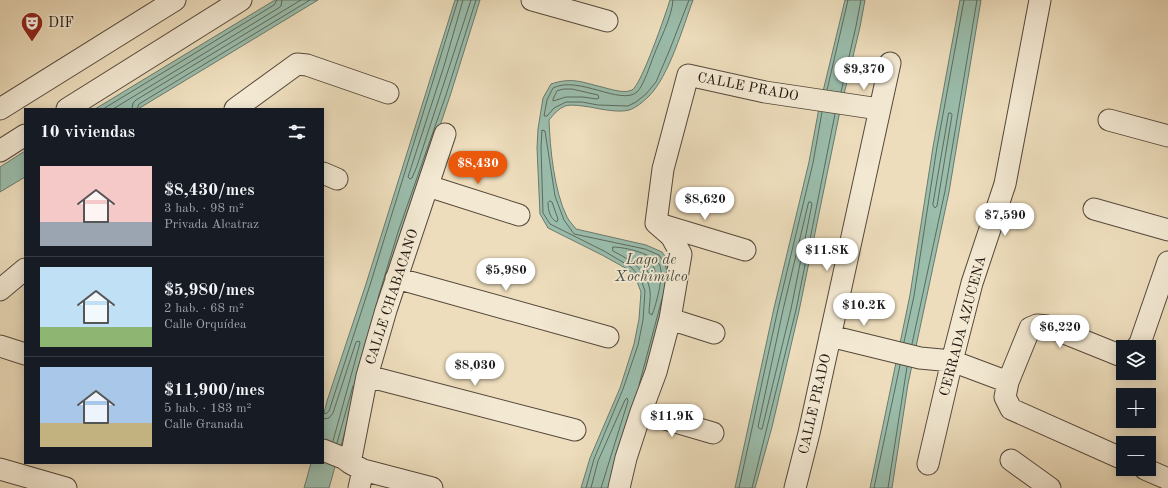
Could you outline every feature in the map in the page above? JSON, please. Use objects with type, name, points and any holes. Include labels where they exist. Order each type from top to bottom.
[{"type":"street","points":[[0,109],[175,0]]},
{"type":"street","points":[[69,108],[241,0]]},
{"type":"street","points":[[533,0],[607,21]]},
{"type":"street","name":"CERRADA AZUCENA","points":[[928,464],[952,360],[972,283],[1005,184],[1040,0]]},
{"type":"street","name":"CALLE PRADO","points":[[795,488],[809,433],[890,63]]},
{"type":"street","points":[[236,108],[297,64],[307,65],[388,93]]},
{"type":"street","name":"CALLE PRADO","points":[[656,223],[663,168],[688,75],[765,92],[879,109]]},
{"type":"street","points":[[1108,120],[1168,136]]},
{"type":"street","name":"CALLE CHABACANO","points":[[354,470],[367,376],[396,278],[446,134]]},
{"type":"street","points":[[0,151],[24,136]]},
{"type":"street","points":[[428,186],[519,215]]},
{"type":"street","points":[[1094,209],[1168,230]]},
{"type":"street","points":[[656,223],[745,250]]},
{"type":"street","points":[[619,488],[626,458],[640,412],[656,372],[670,319],[681,254],[671,236],[656,223]]},
{"type":"street","points":[[1141,340],[1168,262]]},
{"type":"street","points":[[0,290],[24,271]]},
{"type":"street","points":[[396,278],[608,337]]},
{"type":"street","points":[[670,319],[714,333]]},
{"type":"street","points":[[1116,354],[1047,326],[1037,325],[1030,328],[1008,382],[1005,396],[1011,409],[1116,456]]},
{"type":"street","points":[[830,336],[920,358],[952,360],[1008,382]]},
{"type":"street","points":[[0,346],[24,354]]},
{"type":"street","points":[[367,376],[575,430]]},
{"type":"street","points":[[640,412],[714,433]]},
{"type":"street","points":[[324,451],[354,470],[432,488]]},
{"type":"street","points":[[1011,460],[1050,488]]},
{"type":"street","points":[[0,469],[66,488]]},
{"type":"street","points":[[1156,474],[1168,479]]},
{"type":"water","points":[[275,0],[318,0],[140,108],[97,108]]},
{"type":"water","points":[[455,0],[480,0],[450,96],[386,285],[329,488],[304,488],[311,464],[324,464],[324,413]]},
{"type":"water","name":"Lago de Xochimilco","points":[[670,0],[693,0],[669,64],[663,76],[649,96],[637,106],[625,111],[577,105],[565,106],[558,110],[549,120],[550,143],[556,182],[563,207],[571,223],[576,229],[646,245],[662,252],[669,262],[671,271],[648,370],[609,488],[581,488],[590,458],[620,388],[634,344],[639,319],[641,292],[636,279],[629,270],[548,228],[540,214],[537,148],[538,129],[543,98],[551,84],[565,81],[582,82],[613,90],[632,90],[636,86],[647,63]]},
{"type":"water","points":[[845,0],[865,0],[840,111],[799,311],[772,427],[755,488],[735,488],[774,308],[809,162],[819,108]]},
{"type":"water","points":[[960,0],[981,0],[949,192],[908,384],[892,488],[870,488],[910,295],[933,147]]},
{"type":"water","points":[[24,152],[24,178],[0,192],[0,167]]},
{"type":"place","name":"DIF","points":[[32,42]]}]
